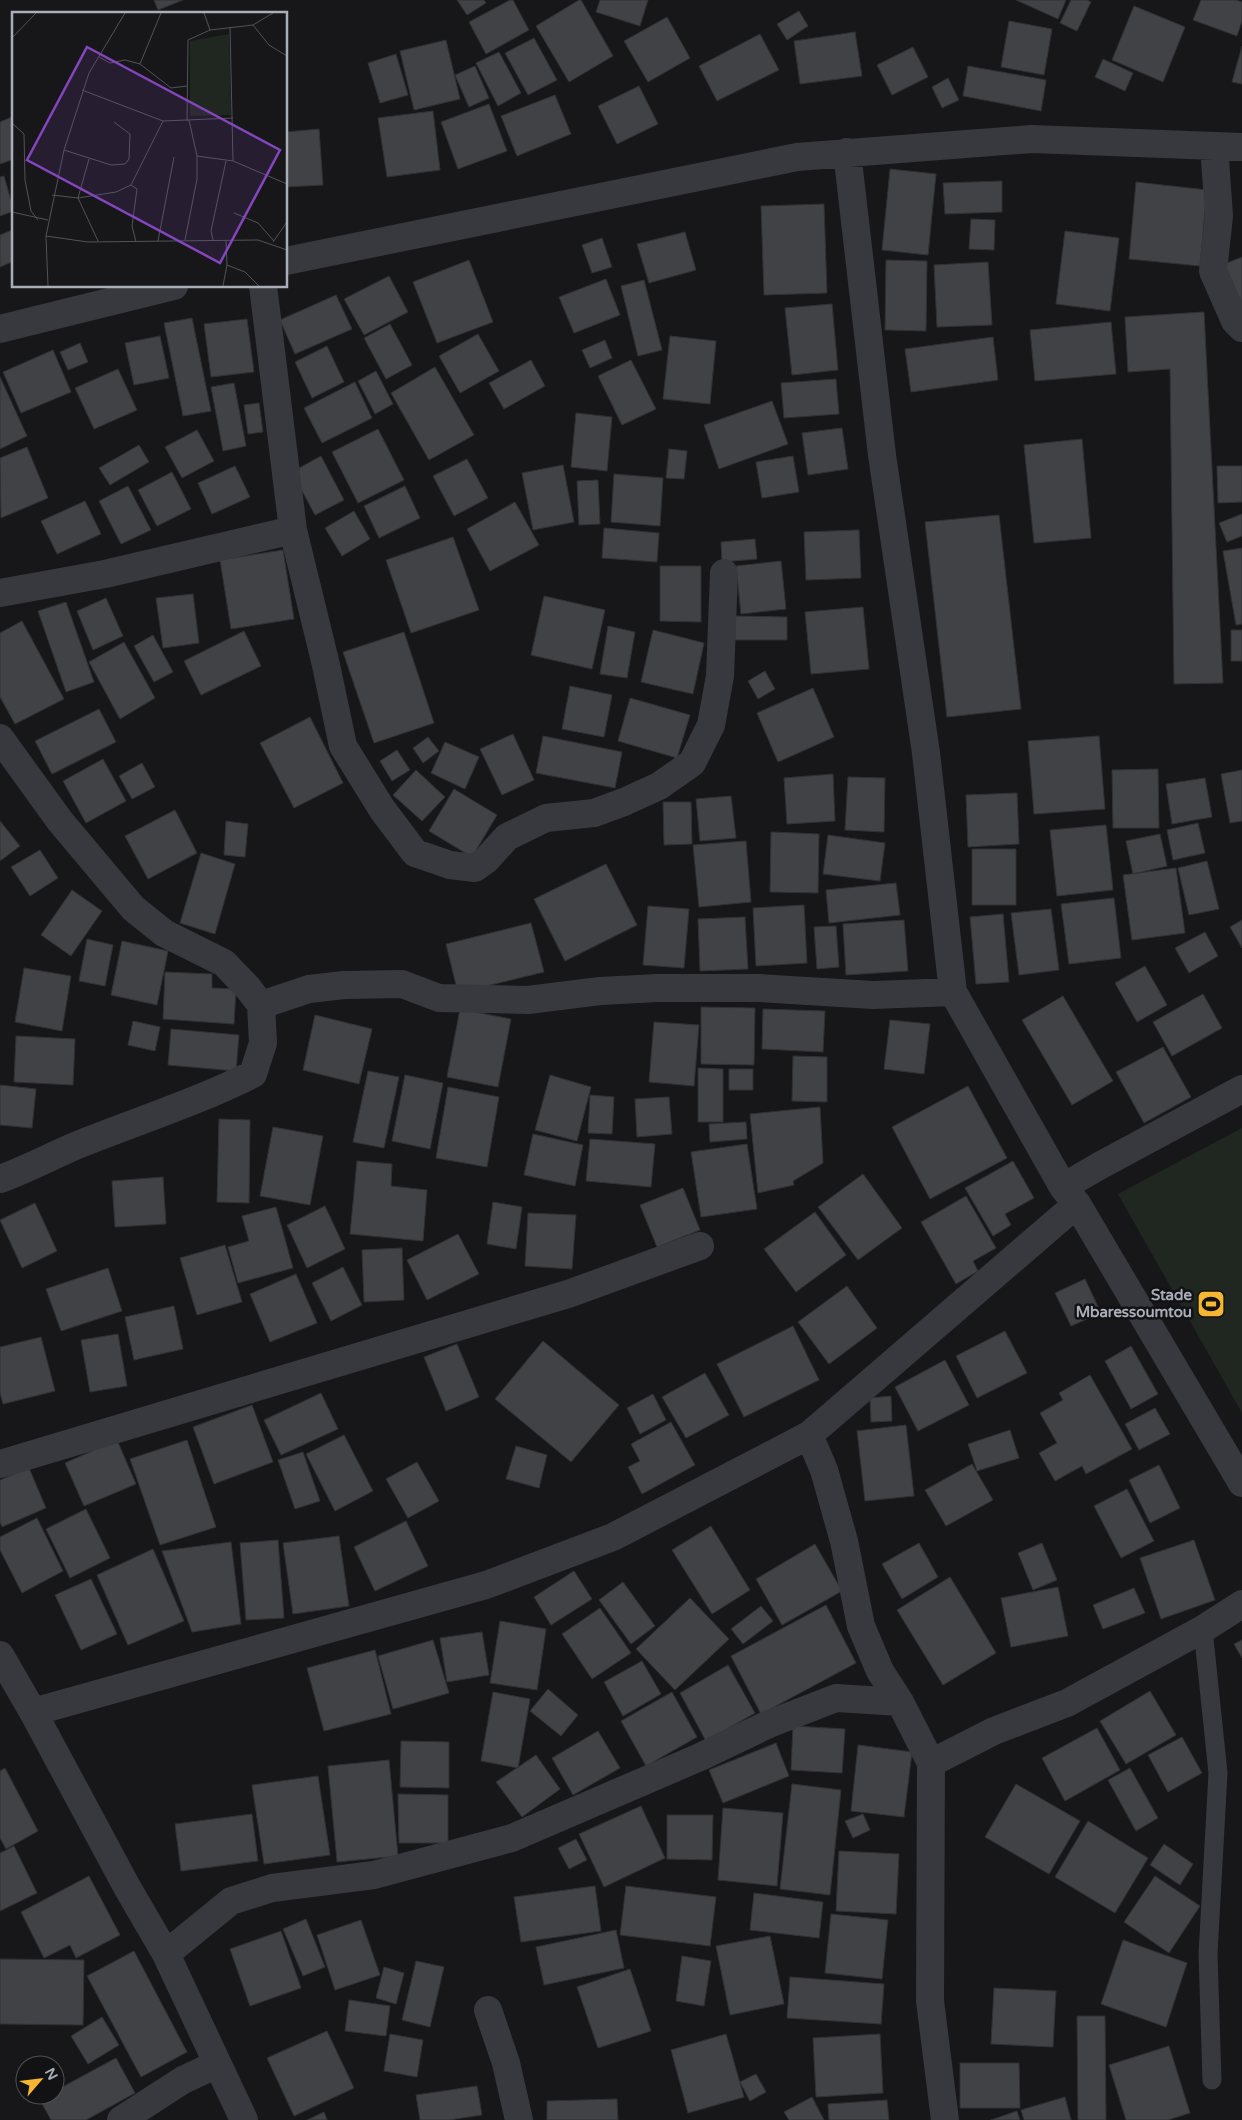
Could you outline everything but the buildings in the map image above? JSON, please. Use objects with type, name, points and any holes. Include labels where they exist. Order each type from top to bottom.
[{"type":"street","points":[[288,260],[797,157],[1032,139],[1242,147]]},
{"type":"street","points":[[1214,146],[1219,216],[1213,271],[1235,321],[1242,328]]},
{"type":"street","points":[[847,152],[882,455],[926,753],[953,992],[1070,1195],[1242,1483]]},
{"type":"street","points":[[0,329],[166,288]]},
{"type":"street","points":[[262,288],[293,530],[326,665],[343,746],[382,809],[415,853],[450,865],[475,868],[486,860],[507,837],[546,818],[594,813],[624,802],[659,786],[692,764],[711,725],[720,676],[724,573]]},
{"type":"street","points":[[0,593],[105,574],[293,530]]},
{"type":"street","points":[[0,738],[60,821],[133,908],[164,933],[224,963],[248,988],[261,1005],[262,1043],[253,1074],[210,1096],[78,1145],[31,1168],[0,1179]]},
{"type":"street","points":[[261,1005],[308,989],[344,984],[402,984],[439,998],[528,1000],[600,991],[658,988],[759,988],[873,995],[953,992]]},
{"type":"street","points":[[33,1712],[486,1585],[612,1537],[809,1435],[1109,1160],[1242,1090]]},
{"type":"street","points":[[0,1464],[568,1294],[700,1246]]},
{"type":"street","points":[[809,1435],[824,1470],[844,1541],[861,1626],[880,1671],[900,1702],[931,1763],[930,2001],[945,2120]]},
{"type":"street","points":[[931,1763],[994,1731],[1068,1703],[1203,1629],[1242,1604]]},
{"type":"street","points":[[0,1655],[33,1712],[127,1887],[166,1954],[244,2120]]},
{"type":"street","points":[[166,1954],[231,1901],[272,1888],[374,1876],[512,1838],[700,1757],[769,1724],[836,1698],[900,1702]]},
{"type":"street","points":[[488,2010],[506,2063],[519,2120]]},
{"type":"street","points":[[121,2120],[183,2080],[217,2064]]},
{"type":"lane","points":[[1203,1629],[1218,1773],[1208,1954],[1212,2080]]},
{"type":"shaded area","name":"Stade Mbaressoumtou","points":[[1242,1128],[1242,1413],[1118,1194]]},
{"type":"place","name":"Stade Mbaressoumtou","points":[[1211,1304]]}]
